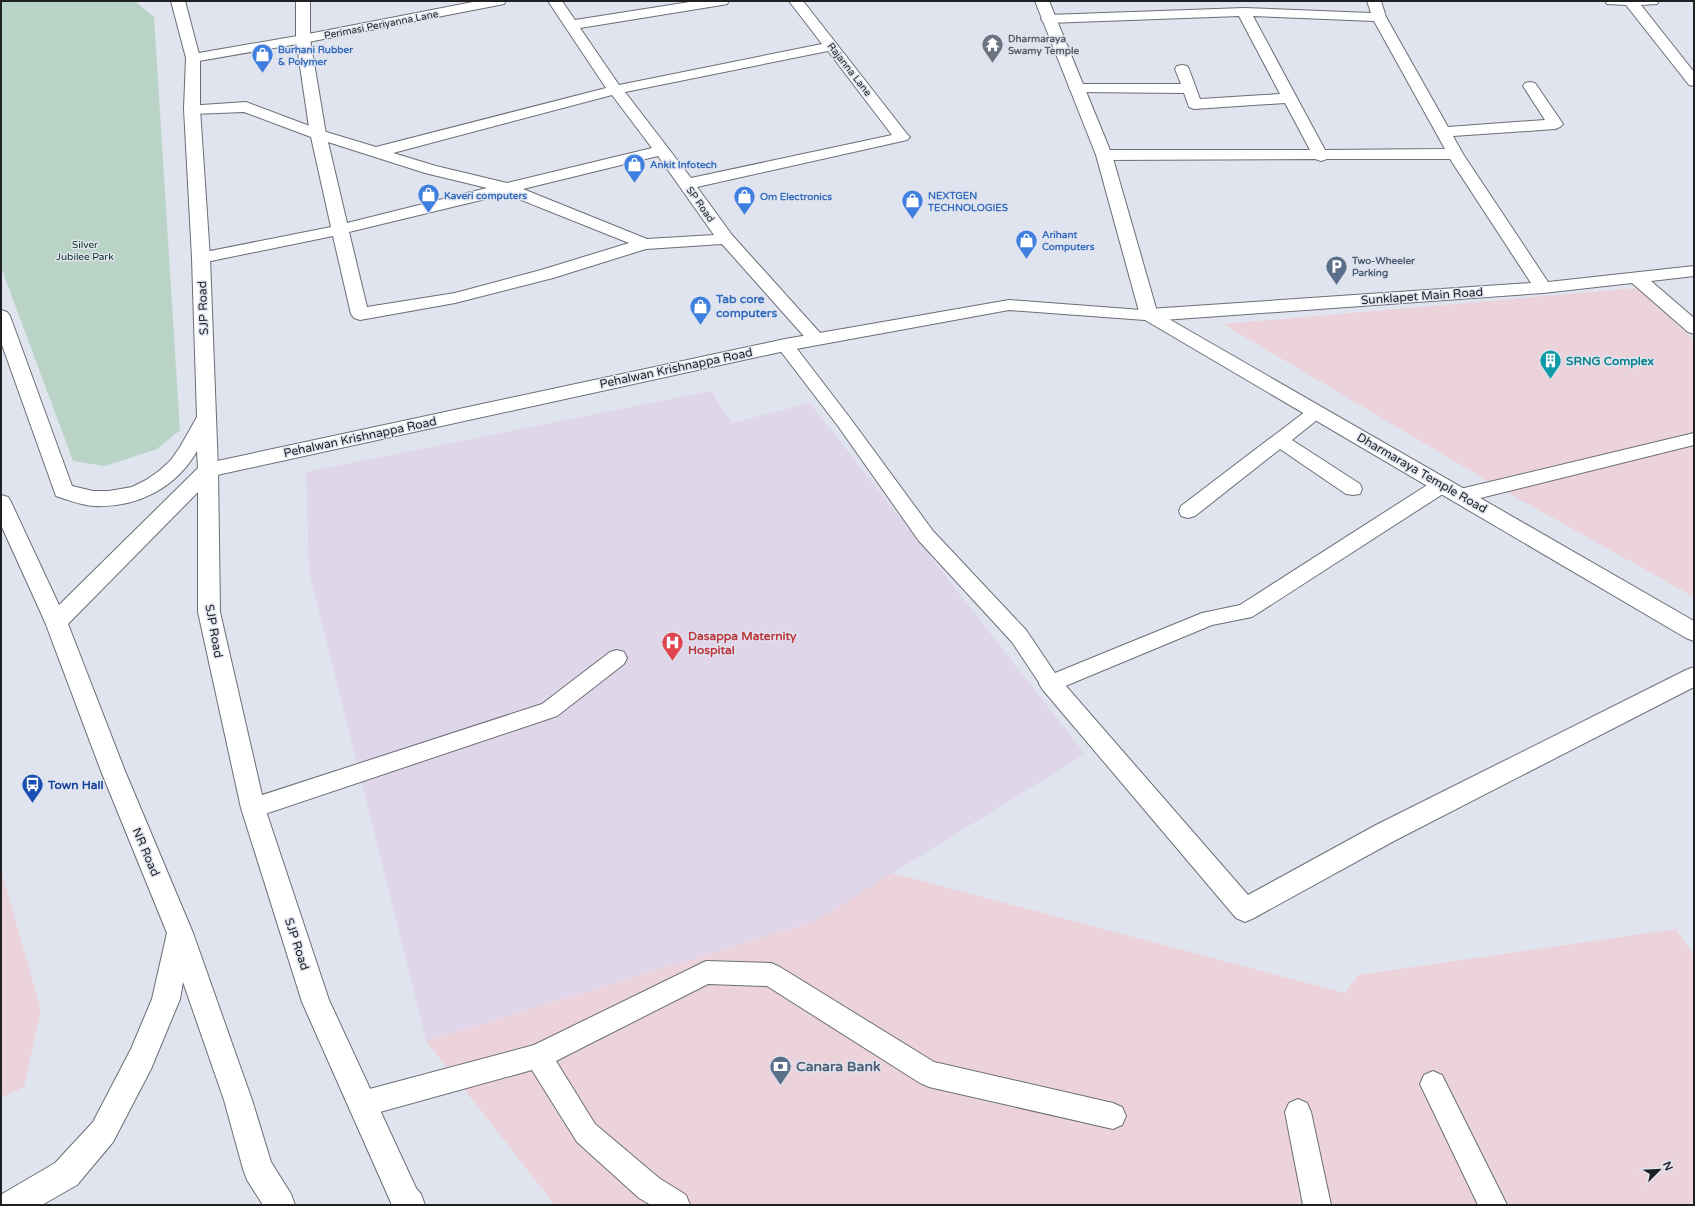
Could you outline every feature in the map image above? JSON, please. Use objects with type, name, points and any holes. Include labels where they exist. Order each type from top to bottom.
[{"type":"street","name":"SJP Road","points":[[178,1],[193,58],[192,109],[201,258],[208,470],[209,612],[253,808],[316,1002],[405,1199],[410,1205]]},
{"type":"street","points":[[303,1],[303,39],[318,134],[339,230],[360,314],[455,298],[547,274],[645,244],[726,239]]},
{"type":"street","name":"Perimasi Periyanna Lane","points":[[193,58],[303,39],[499,1]]},
{"type":"street","name":"SP Road","points":[[554,1],[614,90],[662,150],[726,239],[816,339]]},
{"type":"street","points":[[570,26],[722,1]]},
{"type":"street","name":"Rajanna Lane","points":[[687,184],[902,137],[796,1]]},
{"type":"street","points":[[1042,1],[1104,155],[1149,315]]},
{"type":"street","points":[[1210,1],[1217,13]]},
{"type":"street","points":[[1374,1],[1379,17],[1455,154],[1543,288]]},
{"type":"street","points":[[1612,1],[1652,1]]},
{"type":"street","points":[[1631,2],[1694,82]]},
{"type":"street","points":[[1048,19],[1244,12],[1379,17]]},
{"type":"street","points":[[1244,12],[1321,156]]},
{"type":"street","points":[[376,152],[614,90],[832,46]]},
{"type":"street","points":[[1182,69],[1194,104],[1290,98]]},
{"type":"street","points":[[1443,132],[1555,124],[1530,86]]},
{"type":"street","points":[[1076,88],[1190,89]]},
{"type":"street","points":[[192,109],[246,107],[318,134],[431,170],[506,188],[645,244]]},
{"type":"street","points":[[201,258],[339,230],[662,150]]},
{"type":"street","points":[[1104,155],[1321,156],[1455,154]]},
{"type":"street","name":"Sunklapet Main Road","points":[[1149,315],[1543,288],[1694,271]]},
{"type":"street","points":[[1637,278],[1694,328]]},
{"type":"street","name":"Pehalwan Krishnappa Road","points":[[208,470],[786,345],[1009,305],[1149,315]]},
{"type":"street","name":"Dharmaraya Temple Road","points":[[1149,315],[1694,632]]},
{"type":"street","points":[[1,316],[63,491],[76,497],[92,500],[111,499],[130,495],[150,487],[166,476],[179,464],[206,417]]},
{"type":"street","points":[[56,622],[208,470]]},
{"type":"street","name":"NR Road","points":[[1,502],[56,622],[113,771],[180,933],[238,1100],[258,1169],[280,1205]]},
{"type":"street","points":[[1051,684],[1245,910],[1385,833],[1694,676]]},
{"type":"street","points":[[13,1205],[66,1174],[103,1132],[141,1059],[166,999],[180,933]]},
{"type":"lane","points":[[786,345],[844,422],[926,536],[1019,636],[1051,684],[1209,618],[1245,612],[1442,485]]},
{"type":"lane","points":[[1188,511],[1316,412]]},
{"type":"lane","points":[[1460,496],[1694,439]]},
{"type":"lane","points":[[1280,440],[1353,489]]},
{"type":"lane","points":[[253,808],[549,710],[617,658]]},
{"type":"lane","points":[[362,1104],[538,1056],[706,972],[771,975],[929,1074],[1113,1116]]},
{"type":"lane","points":[[538,1056],[586,1132],[649,1188],[676,1205]]},
{"type":"lane","points":[[1433,1084],[1493,1205]]},
{"type":"lane","points":[[1298,1112],[1317,1205]]},
{"type":"shaded area","points":[[1637,288],[1694,340],[1694,597],[1503,490],[1223,324]]},
{"type":"shaded area","name":"Dasappa Maternity Hospital","points":[[711,391],[732,423],[810,403],[1085,754],[815,921],[426,1041],[309,571],[306,472]]},
{"type":"shaded area","points":[[1,870],[41,1010],[24,1087],[1,1098]]},
{"type":"shaded area","points":[[892,873],[1345,993],[1358,975],[1676,929],[1694,956],[1694,1205],[555,1205],[426,1041],[815,921]]},
{"type":"green space","name":"Silver Jubilee Park","points":[[1,1],[135,1],[154,17],[180,430],[157,449],[105,466],[73,461],[1,267]]},
{"type":"place","name":"Dharmaraya Swamy Temple","points":[[993,64]]},
{"type":"place","name":"Burhani Rubber & Polymer","points":[[263,74]]},
{"type":"place","name":"Ankit Infotech","points":[[634,184]]},
{"type":"place","name":"Kaveri computers","points":[[429,214]]},
{"type":"place","name":"Om Electronics","points":[[744,216]]},
{"type":"place","name":"NEXTGEN TECHNOLOGIES","points":[[913,220]]},
{"type":"place","name":"Arihant Computers","points":[[1027,260]]},
{"type":"place","name":"Two-Wheeler Parking","points":[[1336,286]]},
{"type":"place","name":"Tab core computers","points":[[701,326]]},
{"type":"place","name":"SRNG Complex","points":[[1550,380]]},
{"type":"place","name":"Dasappa Maternity Hospital","points":[[672,662]]},
{"type":"place","name":"Town Hall","points":[[33,804]]},
{"type":"place","name":"Canara Bank","points":[[781,1086]]}]
